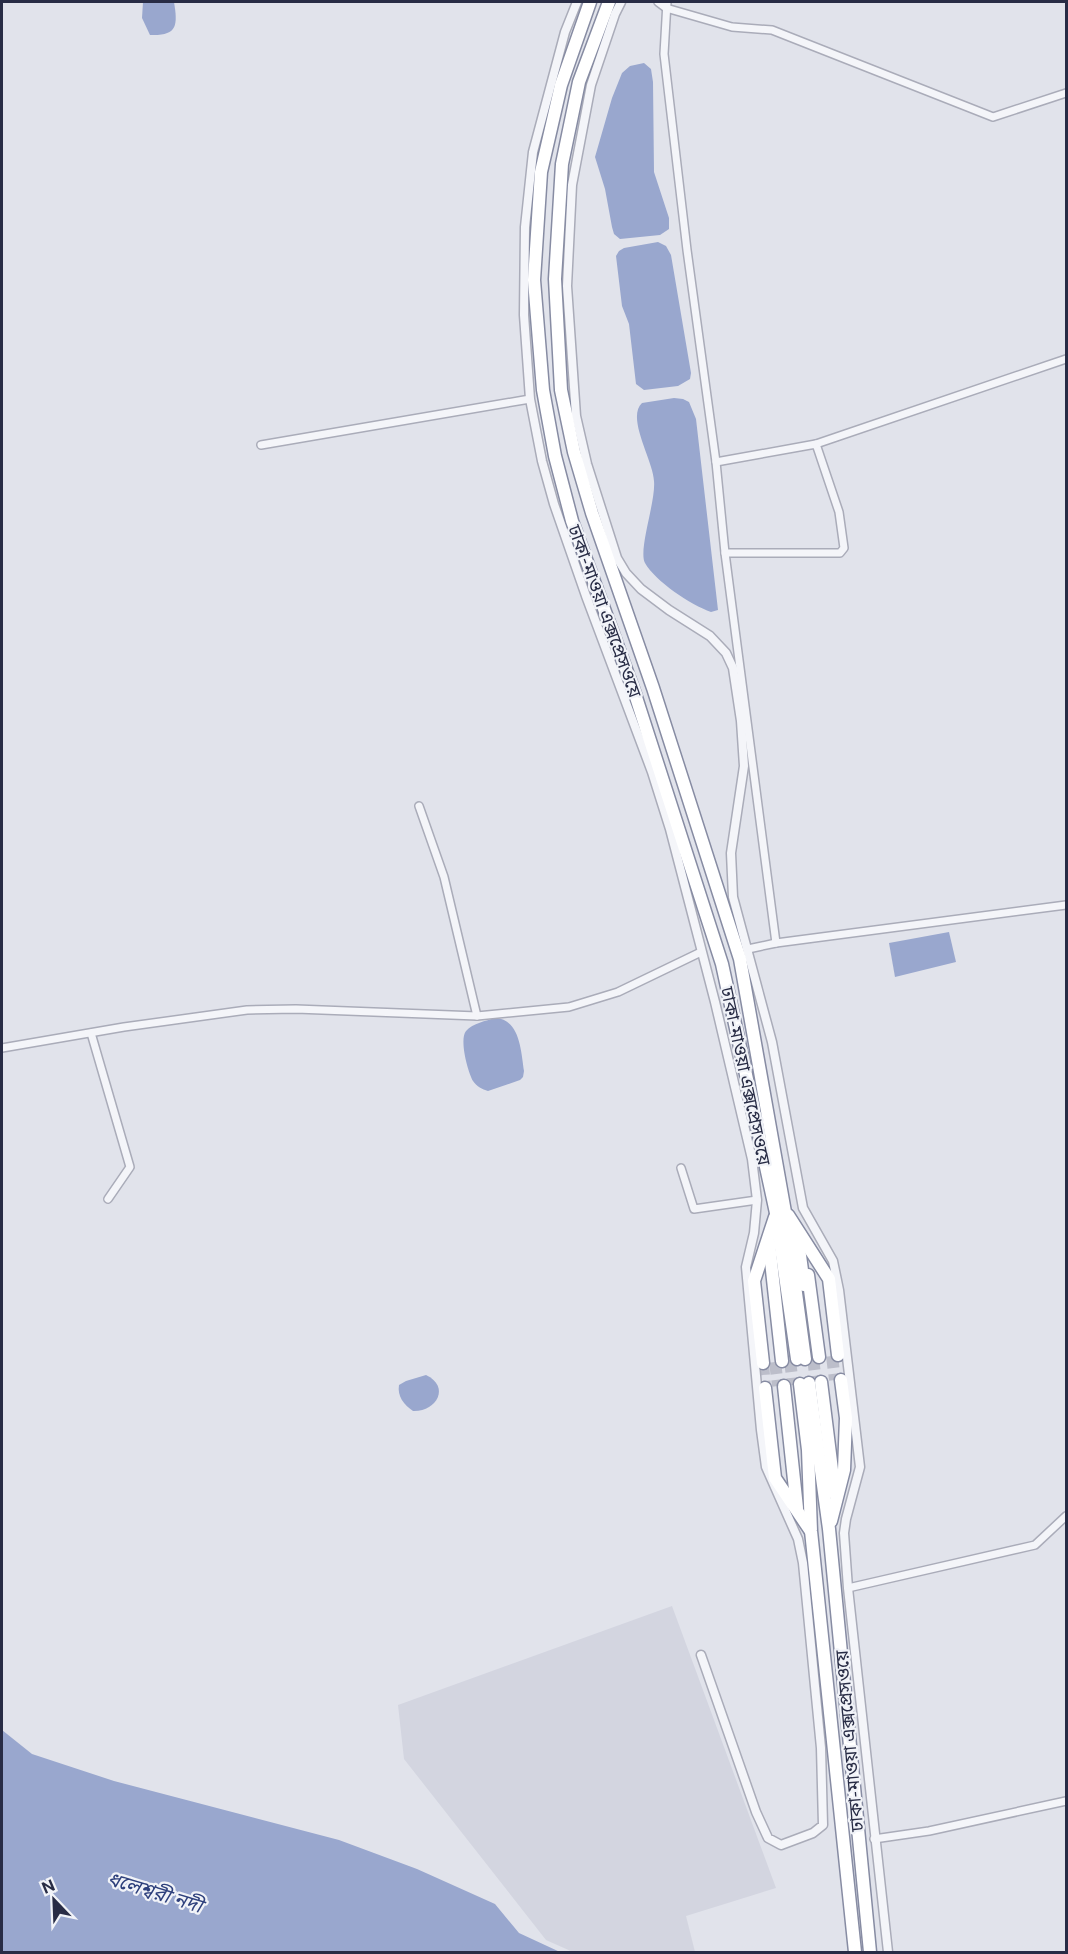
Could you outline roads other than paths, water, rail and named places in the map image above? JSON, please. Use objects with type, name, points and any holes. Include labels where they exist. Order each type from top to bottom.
[{"type":"highway","name":"ঢাকা-মাওয়া এক্সপ্রেসওয়ে","points":[[590,2],[561,85],[541,172],[534,280],[543,390],[555,456],[572,521],[635,694],[722,964],[801,1359]]},
{"type":"highway","name":"ঢাকা-মাওয়া এক্সপ্রেসওয়ে","points":[[609,2],[579,82],[562,164],[555,279],[561,390],[574,452],[592,513],[675,754],[741,959],[775,1221],[801,1359]]},
{"type":"highway","name":"ঢাকা-মাওয়া এক্সপ্রেসওয়ে","points":[[775,1221],[797,1229],[822,1268],[801,1359]]},
{"type":"highway","name":"ঢাকা-মাওয়া এক্সপ্রেসওয়ে","points":[[775,1221],[759,1266],[759,1281],[801,1359]]},
{"type":"highway","name":"ঢাকা-মাওয়া এক্সপ্রেসওয়ে","points":[[797,1229],[801,1359]]},
{"type":"highway","name":"ঢাকা-মাওয়া এক্সপ্রেসওয়ে","points":[[801,1359],[804,1241]]},
{"type":"highway","name":"ঢাকা-মাওয়া এক্সপ্রেসওয়ে","points":[[763,1254],[801,1359]]},
{"type":"highway","name":"ঢাকা-মাওয়া এক্সপ্রেসওয়ে","points":[[801,1359],[814,1257]]},
{"type":"highway","name":"ঢাকা-মাওয়া এক্সপ্রেসওয়ে","points":[[804,1384],[846,1418],[844,1470],[829,1529]]},
{"type":"highway","name":"ঢাকা-মাওয়া এক্সপ্রেসওয়ে","points":[[804,1384],[839,1487]]},
{"type":"highway","name":"ঢাকা-মাওয়া এক্সপ্রেসওয়ে","points":[[801,1517],[783,1490],[804,1384]]},
{"type":"highway","name":"ঢাকা-মাওয়া এক্সপ্রেসওয়ে","points":[[804,1384],[835,1507]]},
{"type":"highway","name":"ঢাকা-মাওয়া এক্সপ্রেসওয়ে","points":[[801,1517],[808,1450],[804,1384]]},
{"type":"highway","name":"ঢাকা-মাওয়া এক্সপ্রেসওয়ে","points":[[804,1384],[801,1517],[855,1953]]},
{"type":"highway","name":"ঢাকা-মাওয়া এক্সপ্রেসওয়ে","points":[[804,1384],[829,1529],[870,1953]]},
{"type":"street","points":[[577,2],[565,32],[533,152],[525,228],[524,315],[530,399],[542,461],[554,504],[652,772],[670,829],[752,1159],[756,1200],[754,1233],[746,1267],[748,1305],[766,1467],[798,1539],[803,1563],[821,1748],[823,1825],[813,1833],[782,1845],[768,1838],[756,1812],[701,1655]]},
{"type":"street","points":[[621,2],[591,85],[572,185],[567,286],[576,416],[587,464],[617,558],[626,573],[651,596],[710,636],[726,653],[733,668],[741,721],[744,766],[731,853],[731,878],[739,924],[748,949],[772,1042],[803,1208],[833,1261],[839,1290],[860,1467],[844,1533],[848,1588],[888,1953]]},
{"type":"street","points":[[658,2],[732,27],[772,30],[993,117],[1066,93]]},
{"type":"street","points":[[667,5],[665,66],[776,943]]},
{"type":"street","points":[[716,462],[816,444],[1066,359]]},
{"type":"street","points":[[261,445],[530,399]]},
{"type":"street","points":[[725,553],[842,551],[839,512],[816,444]]},
{"type":"street","points":[[419,806],[444,877],[477,1016]]},
{"type":"street","points":[[748,949],[776,943],[1066,905]]},
{"type":"street","points":[[2,1048],[247,1010],[296,1009],[477,1016],[569,1007],[618,992],[701,952]]},
{"type":"street","points":[[91,1033],[130,1167],[108,1199]]},
{"type":"street","points":[[681,1168],[694,1209],[756,1200]]},
{"type":"street","points":[[848,1588],[1035,1545],[1066,1516]]},
{"type":"street","points":[[874,1839],[929,1831],[1066,1801]]},
{"type":"water","points":[[143,2],[174,2],[176,17],[174,28],[166,34],[150,35],[142,18]]},
{"type":"water","points":[[644,63],[651,69],[653,82],[654,172],[669,218],[669,229],[660,235],[620,239],[614,234],[605,189],[595,157],[612,98],[622,73],[630,66]]},
{"type":"water","points":[[658,242],[666,246],[671,255],[691,373],[690,379],[678,386],[644,390],[636,384],[629,324],[622,306],[616,256],[624,248]]},
{"type":"water","points":[[674,398],[689,402],[696,419],[718,610],[711,612],[665,585],[650,570],[643,557],[654,481],[639,429],[638,410],[642,403]]},
{"type":"water","points":[[949,932],[956,962],[895,977],[889,943]]},
{"type":"water","points":[[495,1018],[510,1024],[518,1037],[524,1071],[520,1080],[488,1091],[480,1088],[473,1081],[463,1041],[469,1028]]},
{"type":"water","points":[[426,1375],[438,1386],[438,1398],[428,1407],[413,1411],[402,1400],[399,1385]]},
{"type":"water","name":"ধলেশ্বরী নদী","points":[[2,1730],[32,1754],[114,1781],[339,1840],[417,1869],[495,1904],[519,1933],[560,1952],[2,1952]]},
{"type":"tunnel","points":[[832,1356],[835,1380]]},
{"type":"tunnel","points":[[813,1358],[816,1382]]},
{"type":"tunnel","points":[[790,1360],[793,1385]]},
{"type":"tunnel","points":[[775,1362],[778,1386]]},
{"type":"tunnel","points":[[763,1363],[765,1388]]}]
